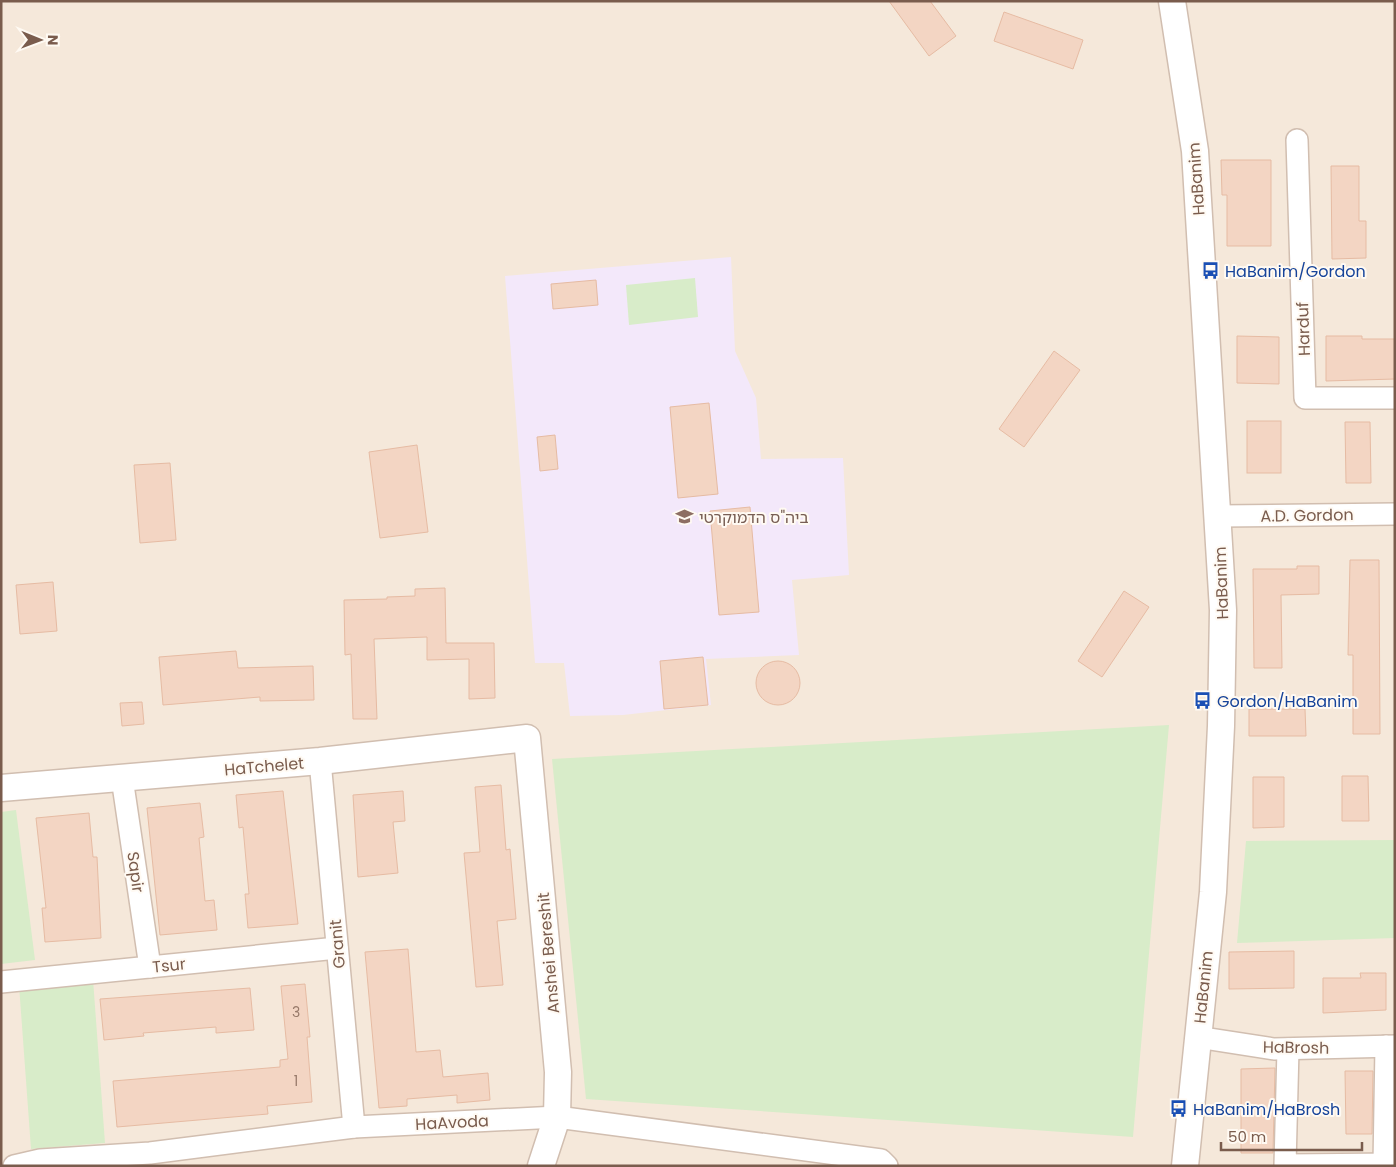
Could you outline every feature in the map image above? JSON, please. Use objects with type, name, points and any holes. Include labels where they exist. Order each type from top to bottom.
[{"type":"street","name":"HaBanim","points":[[1172,1],[1195,151],[1223,610],[1213,892],[1185,1166]]},
{"type":"street","name":"Harduf","points":[[1297,140],[1306,398],[1395,398]]},
{"type":"street","name":"A.D. Gordon","points":[[1218,516],[1395,514]]},
{"type":"street","name":"HaTchelet","points":[[1,788],[320,761],[526,738]]},
{"type":"street","name":"Anshei Bereshit","points":[[526,738],[557,1053],[557,1117],[541,1166]]},
{"type":"street","name":"Granit","points":[[320,761],[354,1127]]},
{"type":"street","name":"Sapir","points":[[122,778],[150,967]]},
{"type":"street","name":"Tsur","points":[[1,982],[337,948]]},
{"type":"street","name":"HaBrosh","points":[[1198,1037],[1274,1049],[1390,1046]]},
{"type":"street","points":[[1288,1049],[1285,1165],[1389,1164],[1390,1046]]},
{"type":"street","name":"HaAvoda","points":[[14,1166],[40,1160],[150,1160],[354,1127],[557,1117],[881,1160],[887,1166]]},
{"type":"shaded area","points":[[1,1],[1395,1],[1395,1166],[1,1166]]},
{"type":"shaded area","name":"ביה\"ס הדמוקרטי","points":[[731,257],[735,351],[756,398],[761,459],[843,458],[849,575],[792,580],[799,655],[706,659],[711,705],[623,715],[570,716],[564,663],[535,663],[505,276]]},
{"type":"green space","points":[[695,278],[698,317],[629,325],[626,285]]},
{"type":"green space","points":[[1169,725],[1133,1137],[586,1099],[552,759]]},
{"type":"green space","points":[[16,810],[35,960],[1,964],[1,812]]},
{"type":"green space","points":[[1395,840],[1395,938],[1237,943],[1246,841]]},
{"type":"green space","points":[[93,979],[105,1143],[31,1149],[19,985]]},
{"type":"building","points":[[889,1],[930,1],[956,36],[929,56]]},
{"type":"building","points":[[1004,12],[1083,40],[1073,69],[994,41]]},
{"type":"building","points":[[1221,160],[1271,160],[1271,246],[1227,246],[1227,195],[1222,195]]},
{"type":"building","points":[[1331,166],[1359,166],[1359,221],[1366,221],[1366,258],[1332,259]]},
{"type":"building","points":[[596,280],[598,305],[553,309],[551,284]]},
{"type":"building","points":[[1237,336],[1279,337],[1279,384],[1237,383]]},
{"type":"building","points":[[1326,336],[1362,336],[1362,339],[1395,339],[1395,379],[1326,381]]},
{"type":"building","points":[[1054,351],[1080,370],[1024,447],[999,429]]},
{"type":"building","points":[[709,403],[718,494],[678,498],[670,407]]},
{"type":"building","points":[[1247,421],[1281,421],[1281,473],[1247,473]]},
{"type":"building","points":[[1345,422],[1370,422],[1371,483],[1346,483]]},
{"type":"building","points":[[555,435],[558,469],[540,471],[537,437]]},
{"type":"building","points":[[417,445],[428,532],[380,538],[369,452]]},
{"type":"building","points":[[170,463],[176,540],[140,543],[134,465]]},
{"type":"building","points":[[750,507],[759,612],[719,615],[710,511]]},
{"type":"building","points":[[1350,560],[1379,560],[1380,734],[1353,734],[1353,655],[1348,655]]},
{"type":"building","points":[[1297,566],[1319,566],[1319,594],[1281,595],[1282,668],[1254,668],[1253,569],[1297,569]]},
{"type":"building","points":[[53,582],[57,631],[20,634],[16,585]]},
{"type":"building","points":[[445,588],[446,643],[494,643],[495,698],[469,699],[469,659],[427,660],[427,637],[374,639],[377,719],[353,719],[351,654],[345,655],[344,600],[415,596],[415,589]]},
{"type":"building","points":[[1124,591],[1149,607],[1102,677],[1078,661]]},
{"type":"building","points":[[236,651],[238,668],[313,666],[314,700],[260,701],[260,697],[163,705],[159,657]]},
{"type":"building","points":[[703,657],[708,705],[664,709],[660,661]]},
{"type":"building","points":[[782,661],[794,667],[799,674],[799,692],[794,699],[787,704],[774,705],[766,702],[759,695],[756,679],[759,671],[766,664]]},
{"type":"building","points":[[142,702],[144,724],[122,726],[120,703]]},
{"type":"building","points":[[1249,709],[1305,709],[1306,736],[1249,736]]},
{"type":"building","points":[[1342,776],[1368,776],[1369,821],[1342,821]]},
{"type":"building","points":[[1253,777],[1284,777],[1284,827],[1253,828]]},
{"type":"building","points":[[501,785],[506,850],[510,849],[516,919],[497,921],[503,985],[476,987],[464,853],[480,852],[475,787]]},
{"type":"building","points":[[283,791],[298,924],[248,928],[245,894],[249,894],[243,827],[239,828],[236,795]]},
{"type":"building","points":[[403,791],[405,821],[393,822],[398,873],[358,877],[353,795]]},
{"type":"building","points":[[200,803],[204,837],[199,838],[205,901],[214,900],[217,930],[160,935],[147,808]]},
{"type":"building","points":[[89,813],[93,857],[97,857],[101,938],[45,942],[42,908],[46,908],[36,818]]},
{"type":"building","points":[[408,949],[416,1052],[440,1050],[443,1077],[488,1073],[490,1100],[457,1103],[457,1095],[407,1099],[407,1106],[379,1108],[365,952]]},
{"type":"building","points":[[1294,951],[1294,988],[1229,989],[1229,952]]},
{"type":"building","points":[[1360,973],[1386,973],[1386,1010],[1323,1013],[1323,978],[1361,978]]},
{"type":"building","points":[[305,984],[310,1037],[307,1037],[312,1102],[267,1106],[268,1114],[117,1127],[113,1081],[280,1067],[280,1060],[288,1059],[281,986]]},
{"type":"building","points":[[250,988],[254,1030],[216,1033],[216,1027],[143,1033],[144,1036],[104,1040],[100,999]]},
{"type":"building","points":[[1275,1068],[1273,1153],[1241,1153],[1241,1069]]},
{"type":"building","points":[[1345,1071],[1373,1071],[1372,1134],[1346,1134]]},
{"type":"place","name":"HaBanim/Gordon","points":[[1211,271]]},
{"type":"place","name":"ביה\"ס הדמוקרטי","points":[[685,517]]},
{"type":"place","name":"Gordon/HaBanim","points":[[1203,701]]},
{"type":"place","name":"HaBanim/HaBrosh","points":[[1179,1109]]}]
